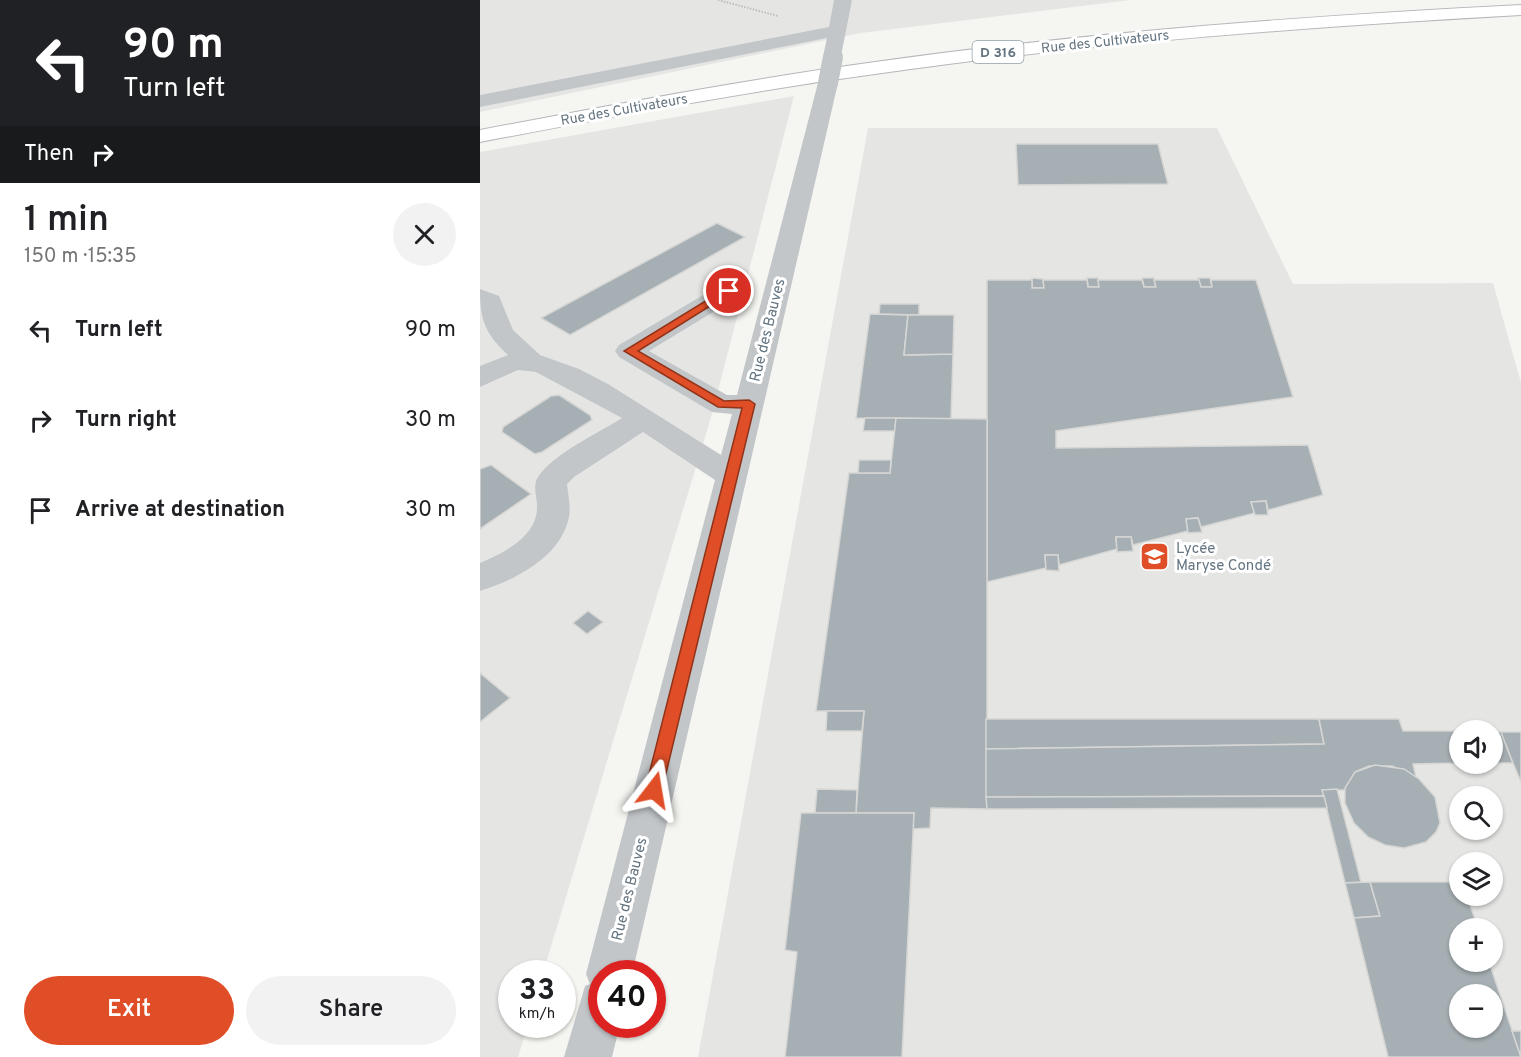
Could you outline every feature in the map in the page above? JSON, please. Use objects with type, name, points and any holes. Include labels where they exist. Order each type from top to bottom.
[{"type":"main road","name":"Rue des Cultivateurs","points":[[480,125],[721,83],[934,51],[1234,21],[1521,3]]},
{"type":"main road","name":"Rue des Cultivateurs","points":[[480,136],[749,87],[1010,50],[1310,22],[1521,10]]},
{"type":"street","name":"Rue des Bauves","points":[[612,960],[831,70],[843,0]]},
{"type":"street","points":[[480,101],[836,31]]},
{"type":"street","points":[[729,291],[629,351],[722,405],[749,404]]},
{"type":"street","points":[[480,297],[490,302],[501,333],[529,360],[561,371],[731,476]]},
{"type":"street","points":[[480,378],[507,363],[529,360]]},
{"type":"street","points":[[480,578],[510,564],[542,540],[553,519],[551,482],[563,469],[642,419]]},
{"type":"street","points":[[588,1057],[593,1038]]},
{"type":"shaded area","points":[[480,0],[1131,0],[861,33],[480,112]]},
{"type":"shaded area","points":[[794,96],[712,414],[547,960],[498,960],[498,1038],[524,1038],[518,1057],[480,1057],[480,152]]},
{"type":"shaded area","name":"Lycée Maryse Condé","points":[[868,128],[1217,128],[1293,284],[1493,283],[1521,383],[1521,1057],[698,1057]]},
{"type":"building","points":[[1016,144],[1158,144],[1168,184],[1018,185]]},
{"type":"building","points":[[717,223],[745,237],[570,335],[541,318]]},
{"type":"building","points":[[1032,278],[1043,279],[1044,288],[1032,288]]},
{"type":"building","points":[[1087,278],[1098,278],[1099,287],[1088,287]]},
{"type":"building","points":[[1142,278],[1154,278],[1156,287],[1144,287]]},
{"type":"building","points":[[1198,278],[1210,278],[1212,287],[1201,287]]},
{"type":"building","points":[[987,280],[1032,280],[1032,288],[1044,288],[1043,280],[1087,280],[1088,287],[1099,287],[1098,280],[1142,280],[1144,287],[1156,287],[1154,280],[1199,280],[1201,287],[1212,287],[1211,280],[1256,280],[1293,397],[1056,431],[1056,448],[1308,445],[1323,495],[1268,510],[1266,501],[1251,502],[1255,513],[1201,527],[1198,518],[1186,519],[1188,531],[1133,545],[1131,537],[1116,537],[1117,549],[1059,565],[1058,555],[1045,555],[1046,568],[987,582]]},
{"type":"building","points":[[880,304],[919,304],[919,315],[879,314]]},
{"type":"building","points":[[870,314],[908,315],[904,355],[953,354],[951,419],[856,418]]},
{"type":"building","points":[[908,315],[954,315],[953,354],[904,355]]},
{"type":"building","points":[[559,395],[590,415],[592,420],[542,452],[535,454],[502,432],[503,427],[551,396]]},
{"type":"building","points":[[865,418],[896,418],[895,431],[863,431]]},
{"type":"building","points":[[896,418],[987,419],[987,809],[931,808],[930,828],[912,829],[914,813],[856,813],[864,711],[816,711],[849,473],[890,473]]},
{"type":"building","points":[[859,460],[891,460],[890,473],[858,473]]},
{"type":"building","points":[[491,465],[531,494],[480,529],[480,469]]},
{"type":"building","points":[[1266,501],[1268,515],[1255,515],[1251,502]]},
{"type":"building","points":[[1198,518],[1202,532],[1188,533],[1186,519]]},
{"type":"building","points":[[1116,537],[1131,537],[1133,551],[1117,552]]},
{"type":"building","points":[[1045,555],[1058,555],[1059,571],[1046,570]]},
{"type":"building","points":[[588,611],[603,622],[587,634],[573,623]]},
{"type":"building","points":[[480,673],[510,698],[480,722]]},
{"type":"building","points":[[827,711],[864,711],[862,731],[826,731]]},
{"type":"building","points":[[986,719],[1319,719],[1324,744],[986,749]]},
{"type":"building","points":[[1319,719],[1399,719],[1403,731],[1449,731],[1449,763],[1413,764],[1416,777],[1392,766],[1369,766],[1355,772],[1345,790],[1322,790],[1324,796],[986,797],[986,749],[1324,744]]},
{"type":"building","points":[[1503,732],[1521,732],[1521,782]]},
{"type":"building","points":[[1503,737],[1513,763],[1503,763]]},
{"type":"building","points":[[1375,765],[1404,769],[1419,779],[1435,797],[1440,823],[1436,832],[1426,842],[1404,848],[1385,845],[1368,837],[1354,823],[1345,803],[1345,788],[1355,772]]},
{"type":"building","points":[[817,789],[857,790],[856,813],[815,813]]},
{"type":"building","points":[[1337,789],[1361,882],[1345,883],[1322,790]]},
{"type":"building","points":[[1324,796],[1327,808],[987,809],[986,797]]},
{"type":"building","points":[[801,813],[914,813],[902,1057],[785,1057],[797,952],[785,950]]},
{"type":"building","points":[[1370,882],[1380,916],[1354,918],[1345,883]]},
{"type":"building","points":[[1370,882],[1449,882],[1449,906],[1470,906],[1475,918],[1449,918],[1449,972],[1492,972],[1496,984],[1449,984],[1449,1038],[1503,1038],[1503,1004],[1521,1057],[1388,1057],[1354,918],[1380,916]]},
{"type":"building","points":[[1512,1031],[1521,1031],[1521,1057]]},
{"type":"place","name":"Lycée Maryse Condé","points":[[1155,557]]},
{"type":"route","points":[[654,790],[749,404],[722,405],[629,351],[729,291]]}]
